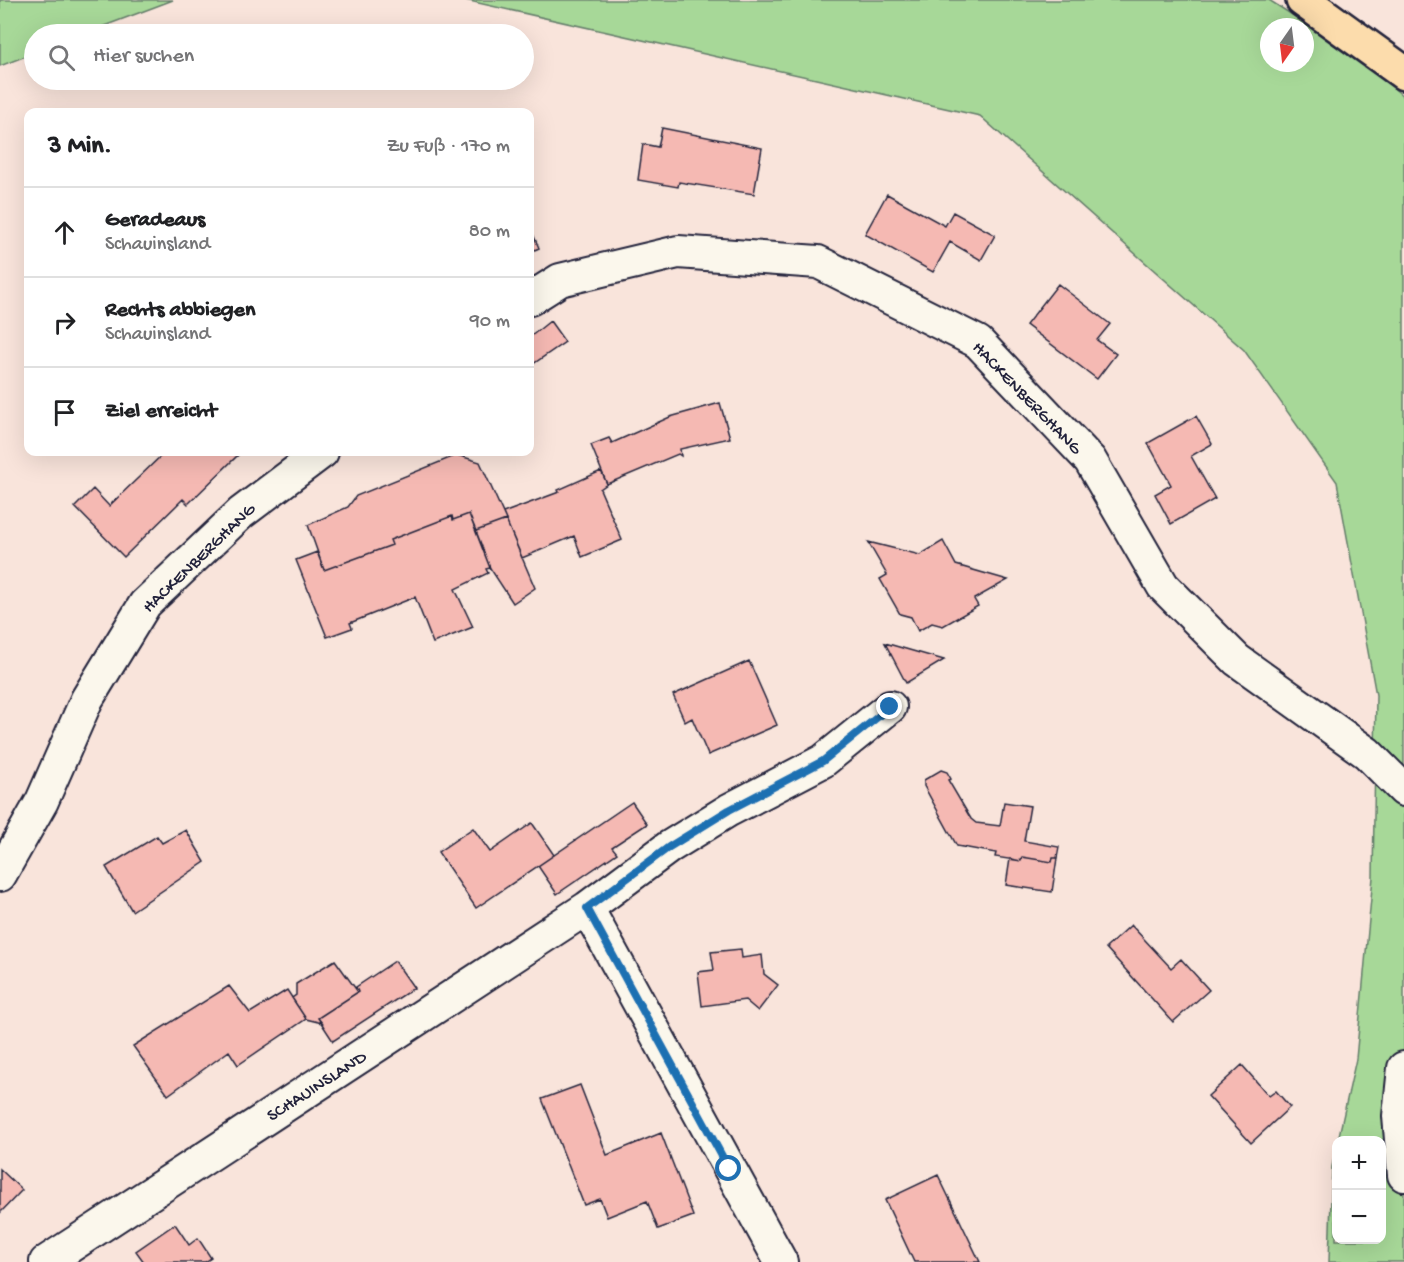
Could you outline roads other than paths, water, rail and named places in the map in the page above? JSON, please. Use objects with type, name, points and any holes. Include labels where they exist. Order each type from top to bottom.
[{"type":"main road","points":[[1303,0],[1404,73]]},
{"type":"street","name":"HACKENBERGHANG","points":[[534,296],[560,280],[678,252],[818,262],[978,342],[1090,460],[1163,586],[1237,660],[1367,753],[1404,790]]},
{"type":"street","name":"HACKENBERGHANG","points":[[0,875],[42,801],[87,699],[145,604],[241,513],[317,456]]},
{"type":"street","name":"SCHAUINSLAND","points":[[46,1262],[587,908],[669,847],[729,810],[823,761],[890,707]]},
{"type":"street","points":[[587,908],[781,1262]]},
{"type":"street","points":[[1404,1068],[1399,1116],[1404,1175]]}]
